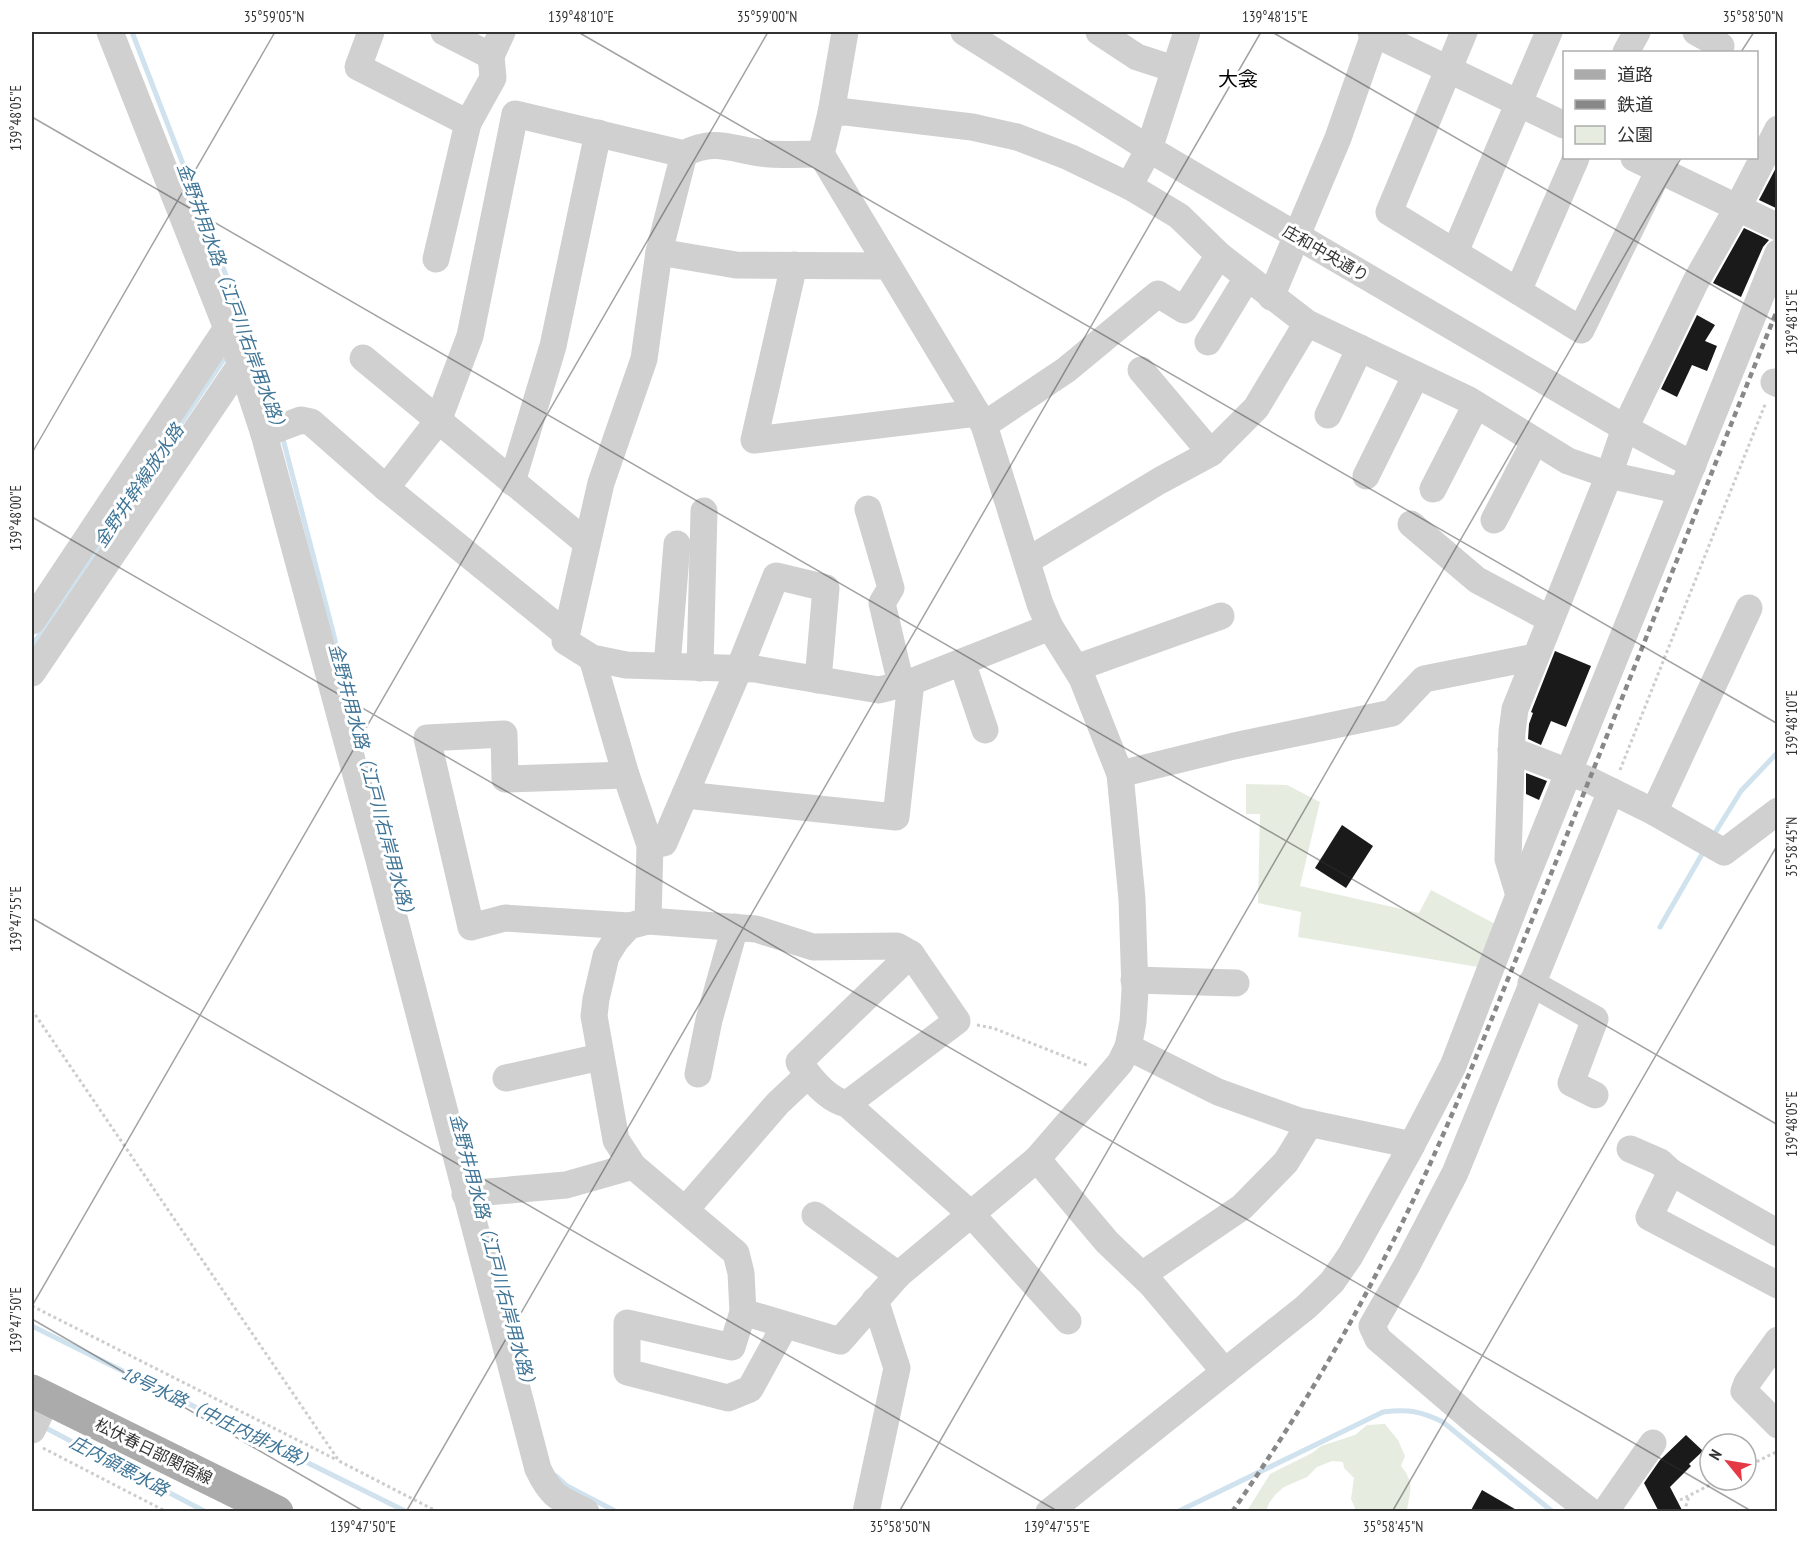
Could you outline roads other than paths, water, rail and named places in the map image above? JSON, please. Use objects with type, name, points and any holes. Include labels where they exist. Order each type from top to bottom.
[{"type":"main road","name":"松伏春日部関宿線","points":[[39,1395],[277,1512]]},
{"type":"street","points":[[110,32],[241,364],[264,434],[379,860],[538,1469],[560,1505],[586,1512]]},
{"type":"street","points":[[371,32],[358,67],[468,123]]},
{"type":"street","points":[[444,32],[491,56]]},
{"type":"street","points":[[436,259],[468,123],[493,78],[491,56],[502,32]]},
{"type":"street","points":[[743,1312],[840,1341],[898,1275],[1037,1159],[1120,1063],[1128,1047],[1133,1022],[1132,899],[1120,774],[1098,713],[1076,668],[1050,627],[1040,604],[980,419],[821,154],[831,113],[845,32]]},
{"type":"street","name":"庄和中央通り","points":[[964,32],[1149,149],[1625,428],[1693,465]]},
{"type":"street","points":[[1099,32],[1137,57],[1173,69]]},
{"type":"street","points":[[1129,186],[1149,149],[1173,69],[1187,32]]},
{"type":"street","points":[[1271,297],[1338,138],[1374,32],[1563,125]]},
{"type":"street","points":[[1464,32],[1389,212],[1581,330],[1662,163]]},
{"type":"street","points":[[1455,252],[1549,32]]},
{"type":"street","points":[[1627,51],[1637,32]]},
{"type":"street","points":[[1696,32],[1720,46],[1718,51]]},
{"type":"street","points":[[831,113],[846,112],[960,126],[1017,137],[1069,157],[1129,186],[1179,216],[1218,255],[1307,323],[1476,405],[1568,461],[1609,475],[1682,491]]},
{"type":"street","points":[[386,488],[438,421],[470,336],[515,114],[684,154],[709,144],[769,154],[821,154]]},
{"type":"street","points":[[1519,895],[1508,859],[1511,750],[1515,709],[1609,475],[1625,428],[1696,281],[1738,207],[1778,129]]},
{"type":"street","points":[[512,482],[553,346],[598,134]]},
{"type":"street","points":[[684,154],[659,252],[644,359],[601,483],[565,641],[592,658],[626,665],[740,669],[879,690],[906,683],[1050,627]]},
{"type":"street","points":[[1518,291],[1576,159]]},
{"type":"street","points":[[1640,159],[1662,163],[1738,207],[1778,227]]},
{"type":"street","points":[[659,252],[736,265],[887,266]]},
{"type":"street","points":[[1049,1512],[1306,1307],[1332,1282],[1350,1256],[1412,1145],[1452,1066],[1778,253]]},
{"type":"street","points":[[794,265],[754,440],[980,419],[1066,370],[1158,294],[1184,310],[1218,255]]},
{"type":"street","points":[[1208,342],[1247,278]]},
{"type":"street","points":[[1027,561],[1159,481],[1210,453],[1256,408],[1307,323]]},
{"type":"street","points":[[32,621],[227,328]]},
{"type":"street","points":[[1328,415],[1360,348]]},
{"type":"street","points":[[363,358],[586,543]]},
{"type":"street","points":[[32,674],[241,364]]},
{"type":"street","points":[[1141,370],[1210,453]]},
{"type":"street","points":[[1366,476],[1416,375]]},
{"type":"street","points":[[1433,489],[1476,405]]},
{"type":"street","points":[[264,434],[300,420],[311,422],[386,488],[565,633]]},
{"type":"street","points":[[1494,520],[1535,441]]},
{"type":"street","points":[[685,795],[896,817],[906,683],[882,603],[891,588],[868,509]]},
{"type":"street","points":[[700,668],[704,511]]},
{"type":"street","points":[[1411,524],[1477,580],[1550,619]]},
{"type":"street","points":[[667,666],[677,544]]},
{"type":"street","points":[[650,845],[664,843],[740,669],[776,576],[826,588],[818,680]]},
{"type":"street","points":[[1653,812],[1749,608]]},
{"type":"street","points":[[1076,668],[1221,616]]},
{"type":"street","points":[[1120,774],[1234,746],[1392,713],[1424,679],[1535,657]]},
{"type":"street","points":[[592,658],[626,775],[650,845],[638,924],[616,940],[606,956],[594,1016],[616,1140],[633,1166],[736,1253],[741,1274],[743,1312],[732,1347],[627,1323],[627,1372],[728,1398],[750,1389],[785,1325]]},
{"type":"street","points":[[962,662],[985,730]]},
{"type":"street","points":[[626,775],[505,779],[504,734],[427,738],[471,927],[505,918],[735,927],[756,929],[813,947],[897,946],[911,954],[957,1021],[847,1104]]},
{"type":"street","points":[[1511,750],[1611,791],[1724,852],[1778,811]]},
{"type":"street","points":[[1591,1512],[1473,1420],[1378,1339],[1372,1326],[1455,1173],[1611,791]]},
{"type":"street","points":[[698,1074],[735,927]]},
{"type":"street","points":[[911,954],[799,1062],[808,1075],[839,1102],[847,1104],[972,1215],[1068,1321]]},
{"type":"street","points":[[1134,980],[1236,983]]},
{"type":"street","points":[[1531,983],[1595,1019],[1571,1083],[1595,1095]]},
{"type":"street","points":[[1128,1047],[1218,1092],[1310,1124],[1412,1145]]},
{"type":"street","points":[[506,1078],[600,1057]]},
{"type":"street","points":[[686,1209],[778,1103],[808,1075]]},
{"type":"street","points":[[1142,1275],[1242,1207],[1286,1162],[1310,1124]]},
{"type":"street","points":[[1630,1149],[1660,1162],[1671,1172],[1778,1233]]},
{"type":"street","points":[[1037,1159],[1107,1242],[1142,1275],[1225,1372]]},
{"type":"street","points":[[465,1194],[566,1185],[633,1166]]},
{"type":"street","points":[[1671,1172],[1649,1217],[1778,1285]]},
{"type":"street","points":[[815,1215],[898,1275]]},
{"type":"street","points":[[866,1512],[897,1368],[875,1300]]},
{"type":"street","points":[[1770,1431],[1744,1391],[1747,1383],[1778,1340]]},
{"type":"street","points":[[37,1439],[39,1395]]},
{"type":"street","points":[[1605,1512],[1653,1443]]},
{"type":"waterway","name":"金野井用水路（江戸川右岸用水路）","points":[[132,32],[246,327],[277,421]]},
{"type":"waterway","name":"金野井幹線放水路","points":[[32,646],[228,353]]},
{"type":"waterway","name":"金野井用水路（江戸川右岸用水路）","points":[[282,435],[357,725]]},
{"type":"waterway","points":[[1713,836],[1741,791],[1778,752]]},
{"type":"waterway","points":[[1660,927],[1705,849]]},
{"type":"waterway","name":"18号水路（中庄内排水路）","points":[[32,1326],[407,1512]]},
{"type":"waterway","name":"金野井用水路（江戸川右岸用水路）","points":[[1177,1512],[1383,1412],[1400,1411],[1421,1413],[1443,1422],[1553,1512]]},
{"type":"waterway","name":"庄内領悪水路","points":[[44,1427],[206,1512]]},
{"type":"waterway","name":"金野井用水路（江戸川右岸用水路）","points":[[556,1476],[567,1486],[617,1512]]},
{"type":"railway","points":[[1232,1512],[1274,1450],[1333,1354],[1386,1255],[1426,1173],[1463,1089],[1563,844],[1778,308]]},
{"type":"district","name":"大衾","points":[[1238,79]]}]
